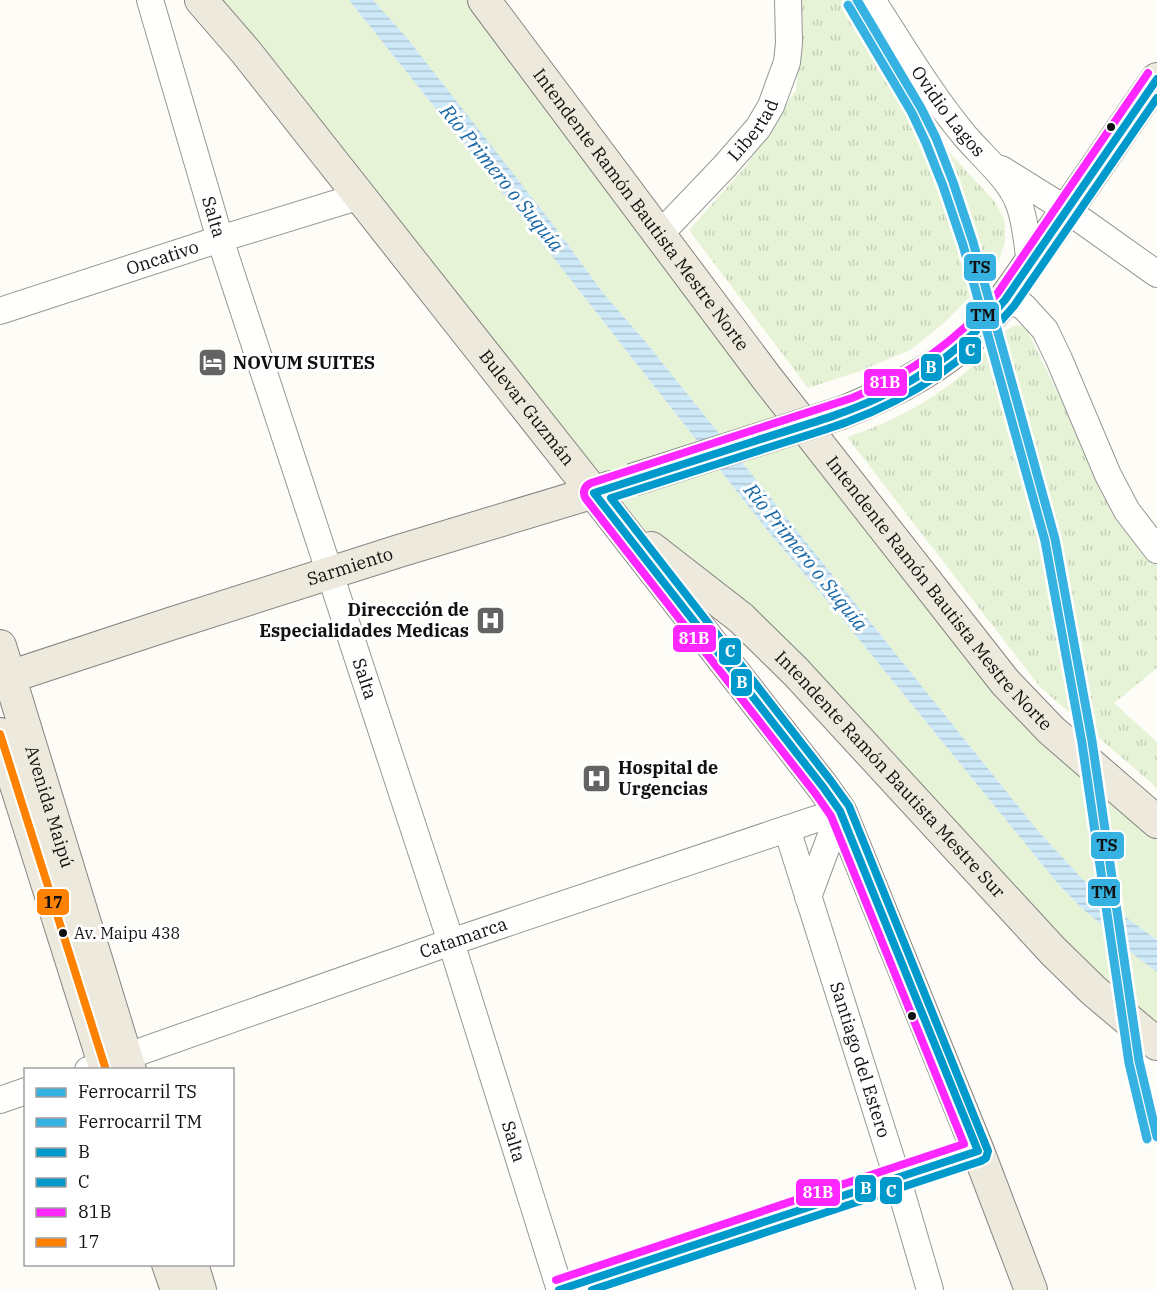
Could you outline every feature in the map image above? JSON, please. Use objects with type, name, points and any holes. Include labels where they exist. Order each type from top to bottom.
[{"type":"main road","name":"Bulevar Guzmán","points":[[201,0],[253,61],[360,196],[840,811],[978,1151],[1031,1290]]},
{"type":"main road","name":"Intendente Ramón Bautista Mestre Norte","points":[[484,0],[766,376],[1005,682],[1051,730],[1157,822]]},
{"type":"main road","points":[[1005,300],[1157,79]]},
{"type":"main road","name":"Sarmiento","points":[[5,679],[399,551],[594,493],[841,413],[881,397],[918,377],[961,347],[1005,300]]},
{"type":"main road","name":"Intendente Ramón Bautista Mestre Sur","points":[[612,518],[741,618],[796,672],[1053,951],[1094,991],[1157,1044]]},
{"type":"main road","name":"Avenida Maipú","points":[[0,646],[5,679],[111,1066]]},
{"type":"main road","name":"Avenida Maipú","points":[[0,734],[111,1066]]},
{"type":"main road","points":[[169,1266],[177,1290]]},
{"type":"main road","points":[[193,1266],[200,1290]]},
{"type":"street","name":"Salta","points":[[150,0],[220,239],[451,942],[560,1290]]},
{"type":"street","name":"Libertad","points":[[660,234],[758,128],[771,106],[787,62],[788,0]]},
{"type":"street","name":"Ovidio Lagos","points":[[872,0],[938,100],[966,137],[1009,186],[1019,203],[1030,263]]},
{"type":"street","name":"Ovidio Lagos","points":[[988,161],[1067,210],[1157,274]]},
{"type":"street","name":"Oncativo","points":[[0,311],[360,196]]},
{"type":"street","points":[[1005,300],[1023,306],[1045,330],[1108,475],[1127,511],[1157,550]]},
{"type":"street","points":[[808,897],[840,811]]},
{"type":"street","name":"Catamarca","points":[[111,1066],[451,942],[840,811]]},
{"type":"street","name":"Santiago del Estero","points":[[787,829],[897,1177],[930,1290]]},
{"type":"street","points":[[0,1100],[24,1092]]},
{"type":"street","points":[[560,1290],[978,1151]]},
{"type":"green space","points":[[201,0],[349,0],[771,535],[1059,885],[1134,955],[1157,972],[1157,1044],[918,803],[612,518]]},
{"type":"green space","points":[[373,0],[484,0],[1005,682],[1157,822],[1157,940],[1101,899],[1038,831],[644,340],[603,293],[555,227],[407,38]]},
{"type":"green space","points":[[801,0],[852,0],[919,112],[950,153],[995,202],[1005,221],[1005,242],[998,263],[975,292],[943,324],[910,350],[860,371],[808,388],[689,230],[746,166],[796,90]]},
{"type":"green space","points":[[1017,325],[1027,330],[1101,482],[1157,561],[1157,668],[1114,703],[1157,742],[1157,788],[1040,687],[847,437],[895,418],[939,392],[973,366],[991,345],[1010,328]]},
{"type":"water","name":"Río Primero o Suquía","points":[[349,0],[373,0],[407,38],[555,227],[603,293],[644,340],[1038,831],[1101,899],[1157,940],[1157,972],[1134,955],[1059,885],[771,535]]},
{"type":"rail line","name":"TS","points":[[857,0],[921,108],[936,138],[953,182],[973,242],[1055,539],[1092,741],[1139,1061],[1157,1137]]},
{"type":"rail line","name":"TM","points":[[848,5],[912,113],[943,186],[963,245],[1045,541],[1082,743],[1129,1063],[1147,1139]]},
{"type":"transit line","name":"81B","points":[[556,1280],[964,1144],[831,816],[586,499],[585,488],[591,483],[852,398],[893,379],[931,355],[965,327],[997,294],[1148,73]]},
{"type":"transit line","name":"B","points":[[559,1290],[978,1151],[840,811],[594,493],[849,410],[898,388],[948,356],[978,330],[1005,300],[1157,79]]},
{"type":"transit line","name":"C","points":[[592,1290],[981,1161],[986,1158],[988,1151],[849,806],[611,498],[847,422],[917,389],[959,360],[997,326],[1014,306],[1157,98]]},
{"type":"transit line","name":"17","points":[[0,734],[105,1068]]},
{"type":"place","name":"NOVUM SUITES","points":[[212,363]]},
{"type":"place","name":"Direccción de Especialidades Medicas","points":[[490,620]]},
{"type":"place","name":"Hospital de Urgencias","points":[[597,778]]},
{"type":"place","name":"Av. Maipu 438","points":[[63,933]]}]
